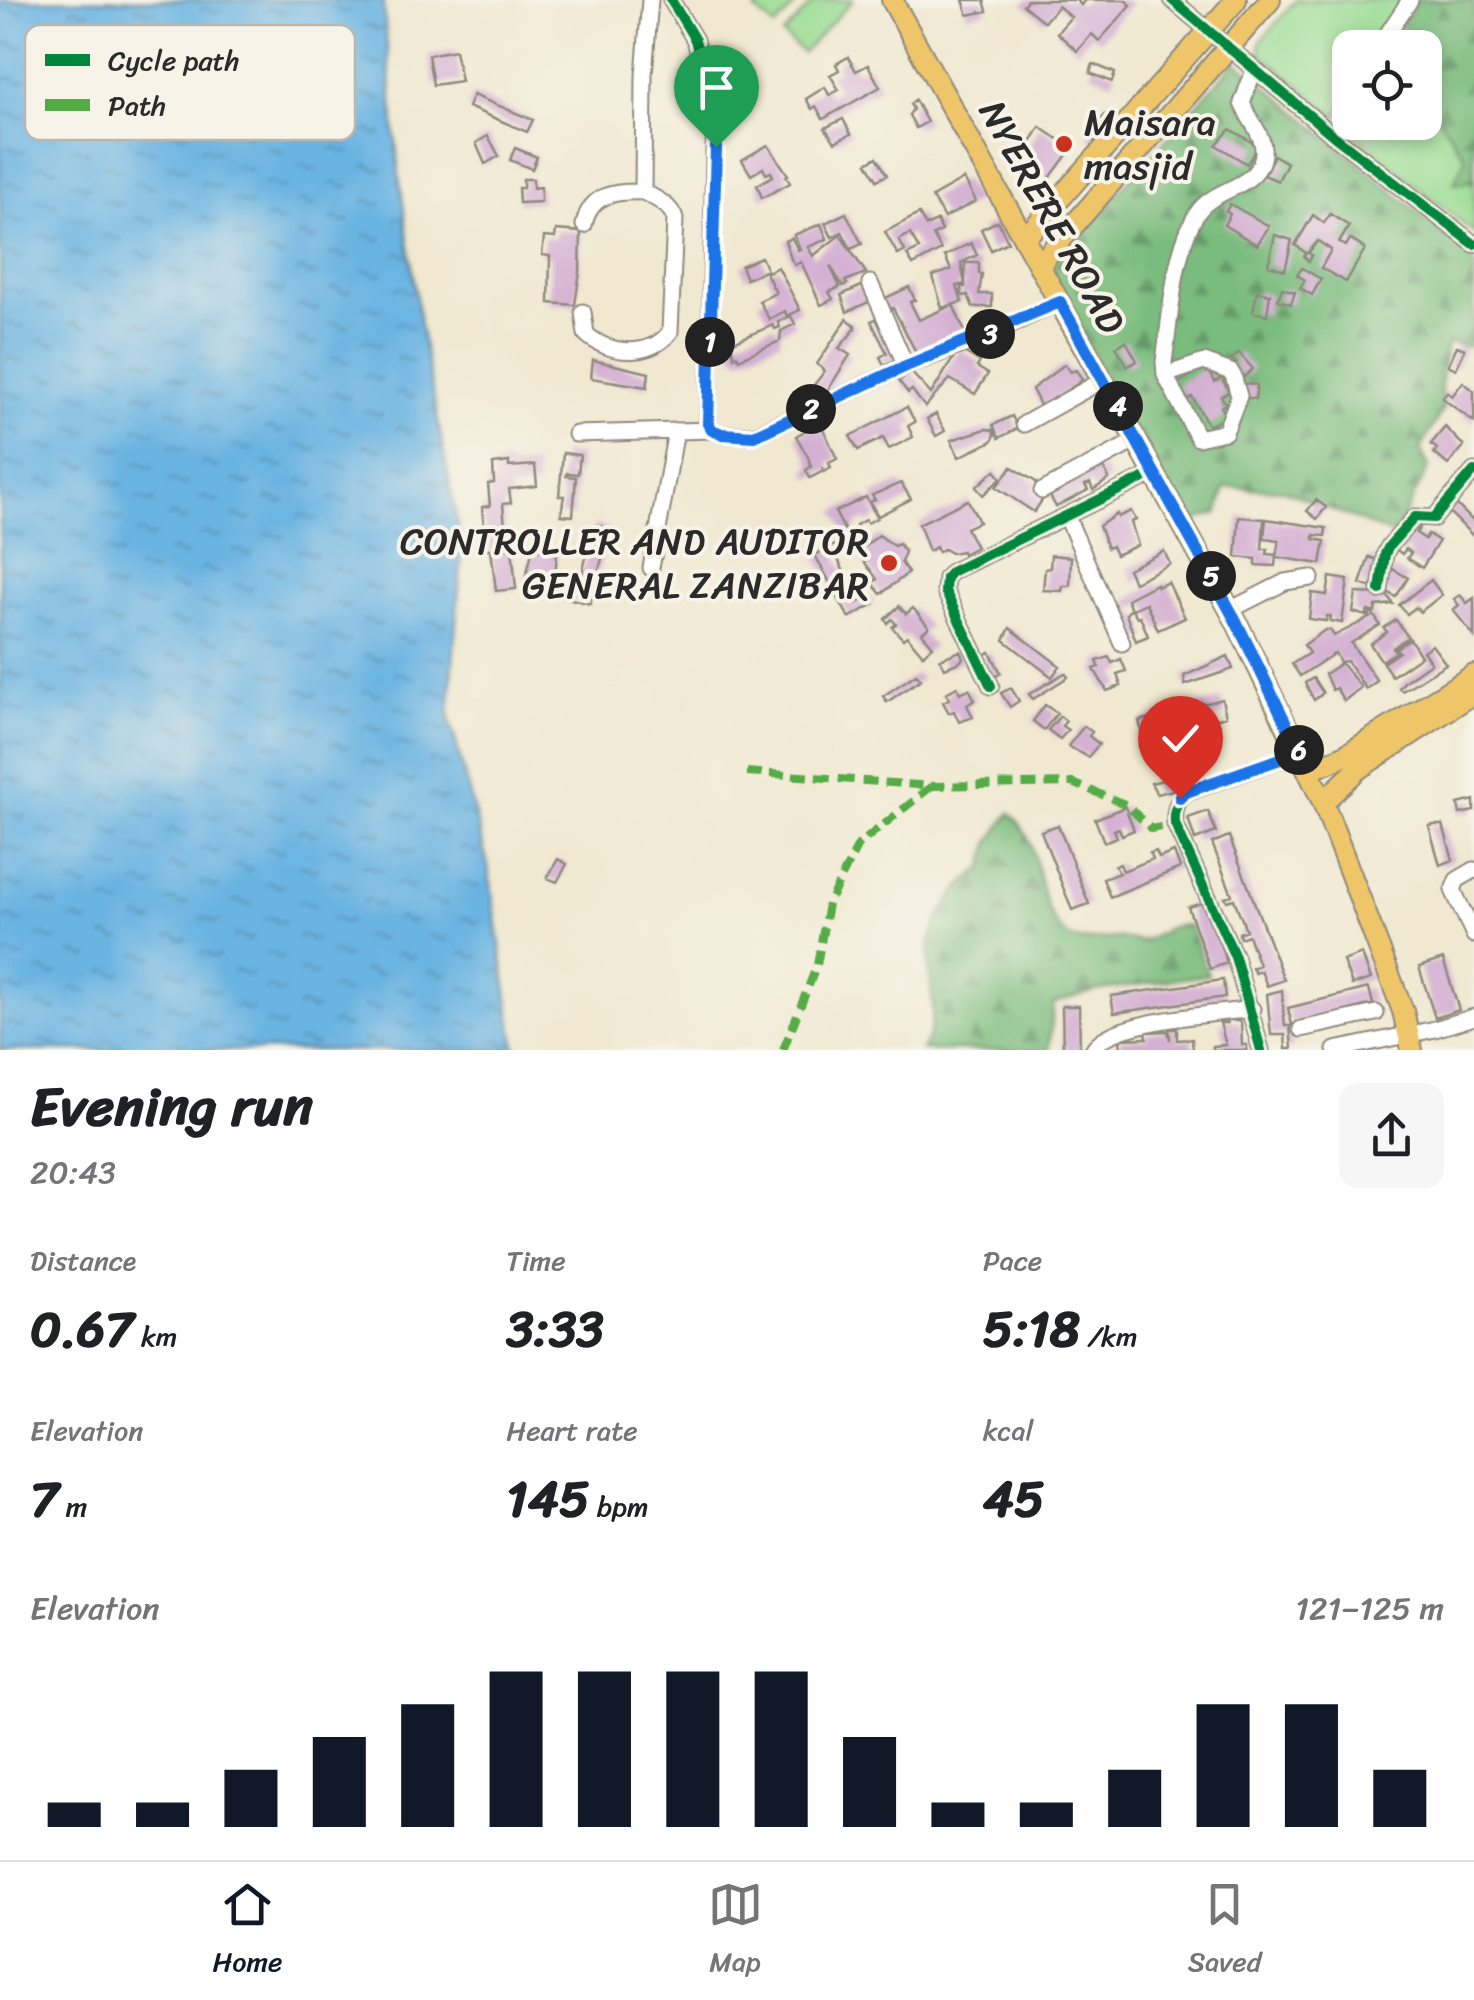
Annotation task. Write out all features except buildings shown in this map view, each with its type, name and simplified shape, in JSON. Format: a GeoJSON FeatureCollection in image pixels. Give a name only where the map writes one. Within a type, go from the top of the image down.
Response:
{"type":"FeatureCollection","features":[{"type":"Feature","properties":{"kind":"main road","name":"NYERERE ROAD"},"geometry":{"type":"LineString","coordinates":[[892,0],[1230,610],[1323,802],[1416,1041]]}},
{"type":"Feature","properties":{"kind":"main road"},"geometry":{"type":"LineString","coordinates":[[1024,239],[1236,0]]}},
{"type":"Feature","properties":{"kind":"main road"},"geometry":{"type":"LineString","coordinates":[[1039,265],[1270,0]]}},
{"type":"Feature","properties":{"kind":"main road"},"geometry":{"type":"LineString","coordinates":[[1304,762],[1344,756],[1474,675]]}},
{"type":"Feature","properties":{"kind":"main road"},"geometry":{"type":"LineString","coordinates":[[1323,802],[1358,769],[1474,693]]}},
{"type":"Feature","properties":{"kind":"street"},"geometry":{"type":"LineString","coordinates":[[643,192],[644,74],[650,0]]}},
{"type":"Feature","properties":{"kind":"street"},"geometry":{"type":"LineString","coordinates":[[670,0],[695,40],[715,110],[708,424],[712,430]]}},
{"type":"Feature","properties":{"kind":"street"},"geometry":{"type":"LineString","coordinates":[[1172,0],[1332,135]]}},
{"type":"Feature","properties":{"kind":"street"},"geometry":{"type":"LineString","coordinates":[[1390,30],[1410,0]]}},
{"type":"Feature","properties":{"kind":"street"},"geometry":{"type":"LineString","coordinates":[[1164,375],[1204,362],[1232,374],[1239,396],[1225,432],[1198,438],[1164,375],[1183,243],[1204,205],[1248,179],[1263,157],[1262,140],[1242,103],[1254,70]]}},
{"type":"Feature","properties":{"kind":"street"},"geometry":{"type":"LineString","coordinates":[[1339,140],[1474,244]]}},
{"type":"Feature","properties":{"kind":"street"},"geometry":{"type":"LineString","coordinates":[[583,312],[586,334],[597,344],[635,351],[653,348],[670,332],[675,219],[661,201],[643,192],[628,191],[594,200],[584,225]]}},
{"type":"Feature","properties":{"kind":"street"},"geometry":{"type":"LineString","coordinates":[[870,283],[906,366]]}},
{"type":"Feature","properties":{"kind":"street"},"geometry":{"type":"LineString","coordinates":[[576,434],[712,430],[754,436],[906,366],[1060,302]]}},
{"type":"Feature","properties":{"kind":"street"},"geometry":{"type":"LineString","coordinates":[[1024,424],[1103,380]]}},
{"type":"Feature","properties":{"kind":"street"},"geometry":{"type":"LineString","coordinates":[[651,568],[676,431]]}},
{"type":"Feature","properties":{"kind":"street"},"geometry":{"type":"LineString","coordinates":[[1042,491],[1137,440]]}},
{"type":"Feature","properties":{"kind":"street"},"geometry":{"type":"LineString","coordinates":[[1380,590],[1385,554],[1406,524],[1415,517],[1434,518],[1474,470]]}},
{"type":"Feature","properties":{"kind":"street"},"geometry":{"type":"LineString","coordinates":[[991,686],[944,591],[946,578],[951,572],[1154,473]]}},
{"type":"Feature","properties":{"kind":"street"},"geometry":{"type":"LineString","coordinates":[[1067,517],[1122,643]]}},
{"type":"Feature","properties":{"kind":"street"},"geometry":{"type":"LineString","coordinates":[[1230,610],[1284,582],[1311,578]]}},
{"type":"Feature","properties":{"kind":"street"},"geometry":{"type":"LineString","coordinates":[[1261,1050],[1235,957],[1174,824],[1174,812],[1186,792],[1304,762]]}},
{"type":"Feature","properties":{"kind":"street"},"geometry":{"type":"LineString","coordinates":[[1474,870],[1457,880],[1453,890],[1474,935]]}},
{"type":"Feature","properties":{"kind":"street"},"geometry":{"type":"LineString","coordinates":[[1093,1050],[1097,1042],[1115,1032],[1252,1009]]}},
{"type":"Feature","properties":{"kind":"street"},"geometry":{"type":"LineString","coordinates":[[1301,1029],[1376,1013]]}},
{"type":"Feature","properties":{"kind":"street"},"geometry":{"type":"LineString","coordinates":[[1336,1050],[1358,1044],[1416,1041],[1474,1016]]}},
{"type":"Feature","properties":{"kind":"street"},"geometry":{"type":"LineString","coordinates":[[1352,1018],[1358,1044]]}},
{"type":"Feature","properties":{"kind":"street"},"geometry":{"type":"LineString","coordinates":[[1112,1050],[1115,1032]]}},
{"type":"Feature","properties":{"kind":"green space"},"geometry":{"type":"Polygon","coordinates":[[[765,0],[800,0],[775,27],[756,10],[765,0]]]}},
{"type":"Feature","properties":{"kind":"green space"},"geometry":{"type":"Polygon","coordinates":[[[816,0],[853,0],[803,53],[783,35],[816,0]]]}},
{"type":"Feature","properties":{"kind":"green space"},"geometry":{"type":"Polygon","coordinates":[[[1296,0],[1403,0],[1386,30],[1332,30],[1332,113],[1259,52],[1261,41],[1296,0]]]}},
{"type":"Feature","properties":{"kind":"green space"},"geometry":{"type":"Polygon","coordinates":[[[1416,0],[1474,0],[1474,181],[1454,183],[1466,158],[1442,122],[1442,30],[1400,30],[1416,0]]]}},
{"type":"Feature","properties":{"kind":"green space"},"geometry":{"type":"Polygon","coordinates":[[[1236,61],[1474,259],[1474,340],[1468,347],[1448,342],[1441,376],[1443,409],[1420,449],[1429,467],[1394,535],[1284,490],[1225,487],[1218,513],[1186,524],[1047,272],[1236,61]]]}},
{"type":"Feature","properties":{"kind":"green space"},"geometry":{"type":"Polygon","coordinates":[[[1442,122],[1466,158],[1455,183],[1474,181],[1474,233],[1361,140],[1442,140],[1442,122]]]}},
{"type":"Feature","properties":{"kind":"green space"},"geometry":{"type":"Polygon","coordinates":[[[1010,813],[1026,835],[1045,900],[1063,933],[1078,940],[1140,941],[1172,927],[1190,927],[1208,975],[1099,990],[1054,1003],[1049,1050],[922,1050],[931,1029],[929,951],[937,923],[952,897],[984,867],[990,842],[1010,813]]]}},
{"type":"Feature","properties":{"kind":"water"},"geometry":{"type":"Polygon","coordinates":[[[0,0],[383,0],[399,174],[420,324],[462,550],[449,716],[488,865],[516,1050],[0,1050],[0,0]]]}},
{"type":"Feature","properties":{"kind":"marked path"},"geometry":{"type":"LineString","coordinates":[[747,772],[932,786],[1073,783],[1127,805],[1151,829],[1175,824]]}},
{"type":"Feature","properties":{"kind":"marked path"},"geometry":{"type":"LineString","coordinates":[[783,1050],[817,965],[828,904],[858,845],[932,786]]}},
{"type":"Feature","properties":{"kind":"cycle path"},"geometry":{"type":"LineString","coordinates":[[671,0],[695,40],[715,110],[708,424],[712,430],[755,435],[1060,302]]}},
{"type":"Feature","properties":{"kind":"cycle path"},"geometry":{"type":"LineString","coordinates":[[1172,0],[1335,137],[1474,244]]}},
{"type":"Feature","properties":{"kind":"cycle path"},"geometry":{"type":"LineString","coordinates":[[1380,590],[1389,546],[1415,517],[1434,518],[1474,471]]}},
{"type":"Feature","properties":{"kind":"cycle path"},"geometry":{"type":"LineString","coordinates":[[991,686],[945,591],[946,578],[951,572],[1154,473]]}},
{"type":"Feature","properties":{"kind":"cycle path"},"geometry":{"type":"LineString","coordinates":[[1261,1050],[1235,957],[1175,824],[1175,811],[1186,793],[1300,752]]}},
{"type":"Feature","properties":{"kind":"place","name":"Maisara masjid"},"geometry":{"type":"Point","coordinates":[1064,144]}},
{"type":"Feature","properties":{"kind":"place","name":"CONTROLLER AND AUDITOR GENERAL ZANZIBAR"},"geometry":{"type":"Point","coordinates":[889,563]}},
{"type":"Feature","properties":{"kind":"route"},"geometry":{"type":"LineString","coordinates":[[716,147],[708,424],[712,430],[754,436],[906,366],[1060,302],[1236,621],[1300,752],[1186,792],[1180,798]]}}]}
